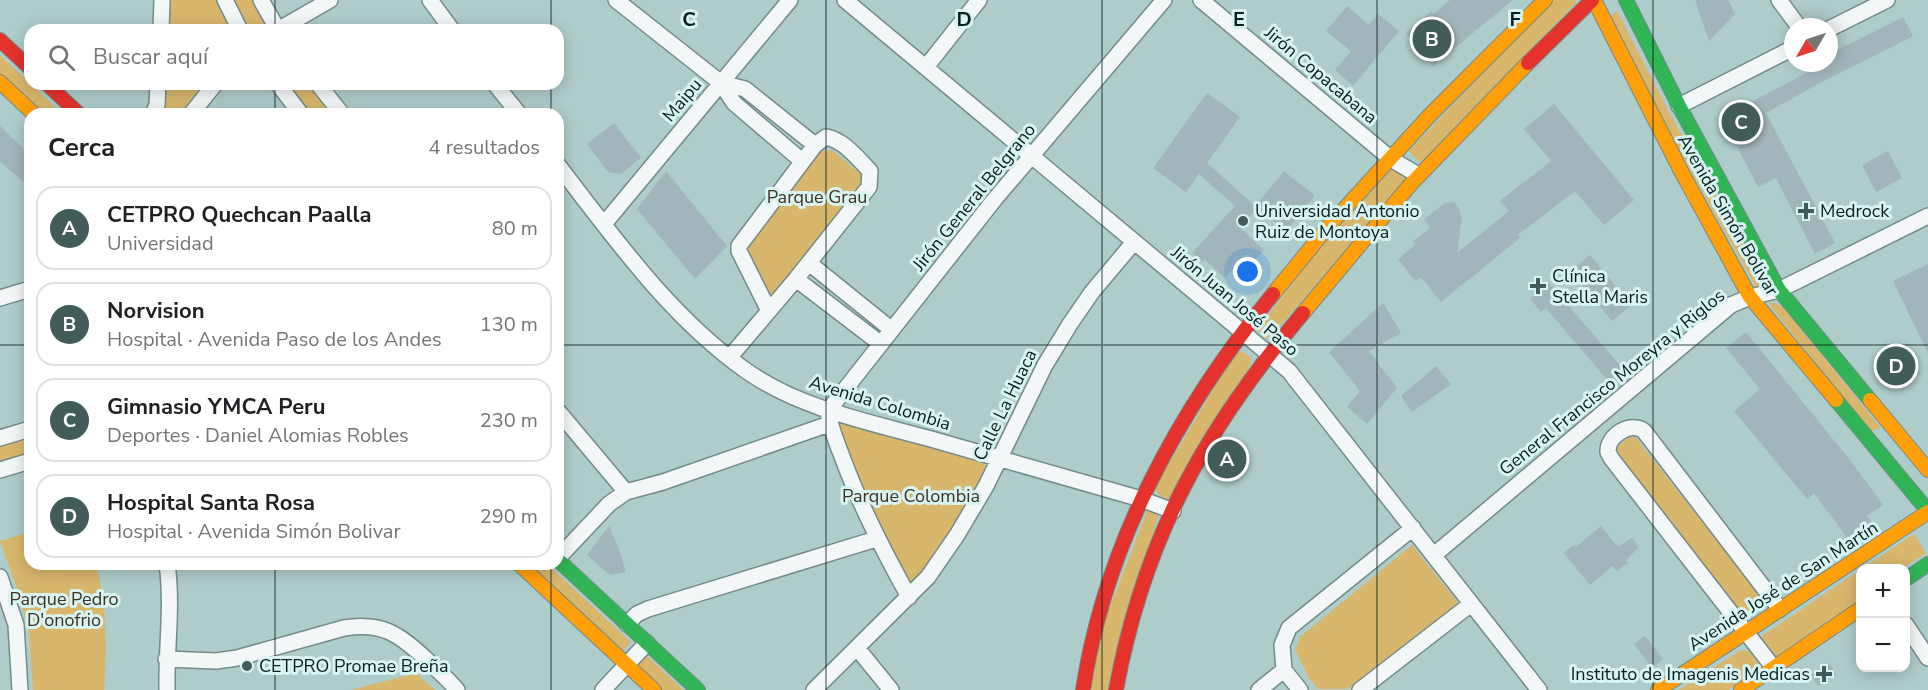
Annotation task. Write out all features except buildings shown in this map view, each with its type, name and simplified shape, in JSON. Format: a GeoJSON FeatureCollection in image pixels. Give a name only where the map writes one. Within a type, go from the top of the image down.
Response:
{"type":"FeatureCollection","features":[{"type":"Feature","properties":{"kind":"main road"},"geometry":{"type":"LineString","coordinates":[[1083,690],[1100,607],[1141,499],[1193,404],[1243,331],[1328,228],[1430,115],[1545,0]]}},
{"type":"Feature","properties":{"kind":"main road"},"geometry":{"type":"LineString","coordinates":[[1116,690],[1130,624],[1156,547],[1191,471],[1239,393],[1269,353],[1494,83],[1593,0]]}},
{"type":"Feature","properties":{"kind":"main road","name":"Avenida Simón Bolivar"},"geometry":{"type":"LineString","coordinates":[[1593,0],[1661,134],[1750,297],[1928,512]]}},
{"type":"Feature","properties":{"kind":"main road","name":"Avenida Simón Bolivar"},"geometry":{"type":"LineString","coordinates":[[1626,0],[1679,106],[1779,290],[1928,470]]}},
{"type":"Feature","properties":{"kind":"main road"},"geometry":{"type":"LineString","coordinates":[[0,40],[24,62]]}},
{"type":"Feature","properties":{"kind":"main road"},"geometry":{"type":"LineString","coordinates":[[1475,70],[1482,70],[1494,83]]}},
{"type":"Feature","properties":{"kind":"main road"},"geometry":{"type":"LineString","coordinates":[[0,82],[28,108]]}},
{"type":"Feature","properties":{"kind":"main road"},"geometry":{"type":"LineString","coordinates":[[53,90],[73,108]]}},
{"type":"Feature","properties":{"kind":"main road","name":"Avenida José de San Martín"},"geometry":{"type":"LineString","coordinates":[[1658,690],[1928,512]]}},
{"type":"Feature","properties":{"kind":"main road"},"geometry":{"type":"LineString","coordinates":[[1910,576],[1928,564]]}},
{"type":"Feature","properties":{"kind":"main road"},"geometry":{"type":"LineString","coordinates":[[564,565],[698,690]]}},
{"type":"Feature","properties":{"kind":"main road"},"geometry":{"type":"LineString","coordinates":[[525,570],[654,690]]}},
{"type":"Feature","properties":{"kind":"main road"},"geometry":{"type":"LineString","coordinates":[[1741,690],[1856,612]]}},
{"type":"Feature","properties":{"kind":"street"},"geometry":{"type":"LineString","coordinates":[[160,24],[162,0]]}},
{"type":"Feature","properties":{"kind":"street"},"geometry":{"type":"LineString","coordinates":[[225,0],[237,24]]}},
{"type":"Feature","properties":{"kind":"street"},"geometry":{"type":"LineString","coordinates":[[261,0],[275,24]]}},
{"type":"Feature","properties":{"kind":"street"},"geometry":{"type":"LineString","coordinates":[[288,24],[330,0]]}},
{"type":"Feature","properties":{"kind":"street"},"geometry":{"type":"LineString","coordinates":[[616,0],[721,83],[734,104],[802,160]]}},
{"type":"Feature","properties":{"kind":"street","name":"Maipu"},"geometry":{"type":"LineString","coordinates":[[604,225],[790,0]]}},
{"type":"Feature","properties":{"kind":"street","name":"Jirón Juan José Paso"},"geometry":{"type":"LineString","coordinates":[[845,0],[1289,371],[1539,690]]}},
{"type":"Feature","properties":{"kind":"street"},"geometry":{"type":"LineString","coordinates":[[926,67],[979,0]]}},
{"type":"Feature","properties":{"kind":"street","name":"Jirón General Belgrano"},"geometry":{"type":"LineString","coordinates":[[828,418],[881,344],[994,200],[1164,0]]}},
{"type":"Feature","properties":{"kind":"street","name":"Jirón Copacabana"},"geometry":{"type":"LineString","coordinates":[[1201,0],[1391,159],[1418,175]]}},
{"type":"Feature","properties":{"kind":"street"},"geometry":{"type":"LineString","coordinates":[[1779,0],[1792,18]]}},
{"type":"Feature","properties":{"kind":"street"},"geometry":{"type":"LineString","coordinates":[[1838,24],[1887,0]]}},
{"type":"Feature","properties":{"kind":"street"},"geometry":{"type":"LineString","coordinates":[[435,2],[448,24]]}},
{"type":"Feature","properties":{"kind":"street"},"geometry":{"type":"LineString","coordinates":[[1679,106],[1784,53]]}},
{"type":"Feature","properties":{"kind":"street"},"geometry":{"type":"LineString","coordinates":[[721,83],[745,89],[815,145]]}},
{"type":"Feature","properties":{"kind":"street"},"geometry":{"type":"LineString","coordinates":[[156,108],[158,90]]}},
{"type":"Feature","properties":{"kind":"street"},"geometry":{"type":"LineString","coordinates":[[196,108],[210,90]]}},
{"type":"Feature","properties":{"kind":"street"},"geometry":{"type":"LineString","coordinates":[[283,90],[296,108]]}},
{"type":"Feature","properties":{"kind":"street"},"geometry":{"type":"LineString","coordinates":[[323,90],[337,108]]}},
{"type":"Feature","properties":{"kind":"street"},"geometry":{"type":"LineString","coordinates":[[500,90],[514,108]]}},
{"type":"Feature","properties":{"kind":"street"},"geometry":{"type":"LineString","coordinates":[[729,358],[769,311],[796,279],[868,187],[871,180],[870,171],[834,138],[826,137],[815,145],[739,246],[739,251],[769,311]]}},
{"type":"Feature","properties":{"kind":"street","name":"Avenida Colombia"},"geometry":{"type":"LineString","coordinates":[[564,173],[604,225],[670,303],[729,358],[828,418],[1000,459],[1141,499],[1173,511]]}},
{"type":"Feature","properties":{"kind":"street","name":"General Francisco Moreyra y Riglos"},"geometry":{"type":"LineString","coordinates":[[1434,555],[1731,305],[1750,297],[1779,290],[1928,216]]}},
{"type":"Feature","properties":{"kind":"street","name":"Calle La Huaca"},"geometry":{"type":"LineString","coordinates":[[814,690],[925,581],[946,553],[1000,459],[1045,365],[1092,292],[1134,242]]}},
{"type":"Feature","properties":{"kind":"street"},"geometry":{"type":"LineString","coordinates":[[809,263],[892,330]]}},
{"type":"Feature","properties":{"kind":"street"},"geometry":{"type":"LineString","coordinates":[[796,279],[881,344]]}},
{"type":"Feature","properties":{"kind":"street"},"geometry":{"type":"LineString","coordinates":[[0,298],[24,291]]}},
{"type":"Feature","properties":{"kind":"street"},"geometry":{"type":"LineString","coordinates":[[564,418],[626,492]]}},
{"type":"Feature","properties":{"kind":"street"},"geometry":{"type":"LineString","coordinates":[[564,553],[609,504],[626,492],[674,478],[828,418],[854,489],[876,539],[909,597]]}},
{"type":"Feature","properties":{"kind":"street"},"geometry":{"type":"LineString","coordinates":[[1773,667],[1608,452],[1610,442],[1627,427],[1634,426],[1644,431],[1780,609]]}},
{"type":"Feature","properties":{"kind":"street"},"geometry":{"type":"LineString","coordinates":[[0,438],[24,431]]}},
{"type":"Feature","properties":{"kind":"street"},"geometry":{"type":"LineString","coordinates":[[0,470],[24,463]]}},
{"type":"Feature","properties":{"kind":"street"},"geometry":{"type":"LineString","coordinates":[[1300,690],[1284,670],[1282,645],[1289,628],[1413,528]]}},
{"type":"Feature","properties":{"kind":"street"},"geometry":{"type":"LineString","coordinates":[[627,624],[637,614],[648,609],[876,539]]}},
{"type":"Feature","properties":{"kind":"street"},"geometry":{"type":"LineString","coordinates":[[166,690],[171,595],[168,570]]}},
{"type":"Feature","properties":{"kind":"street"},"geometry":{"type":"LineString","coordinates":[[0,577],[16,625],[20,690]]}},
{"type":"Feature","properties":{"kind":"street"},"geometry":{"type":"LineString","coordinates":[[1360,690],[1471,603]]}},
{"type":"Feature","properties":{"kind":"street"},"geometry":{"type":"LineString","coordinates":[[166,659],[216,661],[237,658],[361,625],[393,632],[406,641],[457,690]]}},
{"type":"Feature","properties":{"kind":"street"},"geometry":{"type":"LineString","coordinates":[[1910,632],[1928,658]]}},
{"type":"Feature","properties":{"kind":"street"},"geometry":{"type":"LineString","coordinates":[[603,690],[647,643]]}},
{"type":"Feature","properties":{"kind":"street"},"geometry":{"type":"LineString","coordinates":[[857,648],[891,690]]}},
{"type":"Feature","properties":{"kind":"street"},"geometry":{"type":"LineString","coordinates":[[1259,690],[1284,670]]}},
{"type":"Feature","properties":{"kind":"green space"},"geometry":{"type":"Polygon","coordinates":[[[168,0],[219,0],[232,24],[167,24],[168,0]]]}},
{"type":"Feature","properties":{"kind":"green space"},"geometry":{"type":"Polygon","coordinates":[[[231,0],[255,0],[269,24],[245,24],[231,0]]]}},
{"type":"Feature","properties":{"kind":"green space"},"geometry":{"type":"Polygon","coordinates":[[[1553,0],[1575,0],[1576,3],[1423,161],[1418,161],[1409,151],[1553,0]]]}},
{"type":"Feature","properties":{"kind":"green space"},"geometry":{"type":"Polygon","coordinates":[[[1617,11],[1670,114],[1768,290],[1758,290],[1662,119],[1610,16],[1617,11]]]}},
{"type":"Feature","properties":{"kind":"green space"},"geometry":{"type":"Polygon","coordinates":[[[0,55],[24,77],[24,90],[37,90],[57,108],[28,108],[0,82],[0,55]]]}},
{"type":"Feature","properties":{"kind":"green space"},"geometry":{"type":"Polygon","coordinates":[[[164,90],[203,90],[190,108],[163,108],[164,90]]]}},
{"type":"Feature","properties":{"kind":"green space"},"geometry":{"type":"Polygon","coordinates":[[[290,90],[316,90],[329,108],[304,108],[290,90]]]}},
{"type":"Feature","properties":{"kind":"green space","name":"Parque Grau"},"geometry":{"type":"Polygon","coordinates":[[[832,150],[861,174],[862,180],[859,188],[774,295],[766,293],[744,248],[816,156],[823,151],[832,150]]]}},
{"type":"Feature","properties":{"kind":"green space"},"geometry":{"type":"Polygon","coordinates":[[[1394,167],[1407,178],[1271,337],[1265,338],[1257,330],[1313,256],[1394,167]]]}},
{"type":"Feature","properties":{"kind":"green space"},"geometry":{"type":"Polygon","coordinates":[[[1770,302],[1782,306],[1881,428],[1871,431],[1771,307],[1770,302]]]}},
{"type":"Feature","properties":{"kind":"green space"},"geometry":{"type":"Polygon","coordinates":[[[1242,351],[1250,357],[1251,364],[1171,498],[1165,499],[1157,493],[1155,487],[1235,353],[1242,351]]]}},
{"type":"Feature","properties":{"kind":"green space","name":"Parque Colombia"},"geometry":{"type":"Polygon","coordinates":[[[840,424],[982,461],[986,467],[987,474],[915,585],[904,583],[834,435],[840,424]]]}},
{"type":"Feature","properties":{"kind":"green space"},"geometry":{"type":"Polygon","coordinates":[[[1633,434],[1765,602],[1744,619],[1612,451],[1633,434]]]}},
{"type":"Feature","properties":{"kind":"green space"},"geometry":{"type":"Polygon","coordinates":[[[24,437],[24,462],[0,469],[0,444],[24,437]]]}},
{"type":"Feature","properties":{"kind":"green space"},"geometry":{"type":"Polygon","coordinates":[[[1148,509],[1159,513],[1109,690],[1089,690],[1100,632],[1148,509]]]}},
{"type":"Feature","properties":{"kind":"green space","name":"Parque Pedro D'onofrio"},"geometry":{"type":"Polygon","coordinates":[[[24,534],[24,570],[97,570],[103,598],[105,629],[104,690],[33,690],[29,632],[18,591],[0,541],[24,534]]]}},
{"type":"Feature","properties":{"kind":"green space"},"geometry":{"type":"Polygon","coordinates":[[[1914,534],[1926,553],[1909,564],[1869,564],[1914,534]]]}},
{"type":"Feature","properties":{"kind":"green space"},"geometry":{"type":"Polygon","coordinates":[[[1412,545],[1460,605],[1348,689],[1318,689],[1309,678],[1295,650],[1300,637],[1412,545]]]}},
{"type":"Feature","properties":{"kind":"green space"},"geometry":{"type":"Polygon","coordinates":[[[522,570],[553,570],[631,642],[616,658],[522,570]]]}},
{"type":"Feature","properties":{"kind":"green space"},"geometry":{"type":"Polygon","coordinates":[[[1856,573],[1856,606],[1777,658],[1759,643],[1762,636],[1856,573]]]}},
{"type":"Feature","properties":{"kind":"green space"},"geometry":{"type":"Polygon","coordinates":[[[1741,650],[1749,651],[1758,663],[1757,671],[1729,690],[1679,690],[1741,650]]]}},
{"type":"Feature","properties":{"kind":"green space"},"geometry":{"type":"Polygon","coordinates":[[[642,651],[683,690],[650,690],[628,669],[642,651]]]}},
{"type":"Feature","properties":{"kind":"green space"},"geometry":{"type":"Polygon","coordinates":[[[416,673],[435,690],[351,690],[416,673]]]}},
{"type":"Feature","properties":{"kind":"traffic: fast"},"geometry":{"type":"LineString","coordinates":[[1626,0],[1679,106],[1779,290],[1870,400]]}},
{"type":"Feature","properties":{"kind":"traffic: fast"},"geometry":{"type":"LineString","coordinates":[[1836,400],[1928,511]]}},
{"type":"Feature","properties":{"kind":"traffic: fast"},"geometry":{"type":"LineString","coordinates":[[1910,576],[1928,564]]}},
{"type":"Feature","properties":{"kind":"traffic: fast"},"geometry":{"type":"LineString","coordinates":[[564,566],[698,690]]}},
{"type":"Feature","properties":{"kind":"traffic: slow"},"geometry":{"type":"LineString","coordinates":[[1273,294],[1327,228],[1430,115],[1545,0]]}},
{"type":"Feature","properties":{"kind":"traffic: slow"},"geometry":{"type":"LineString","coordinates":[[1594,0],[1681,171],[1750,297],[1836,400]]}},
{"type":"Feature","properties":{"kind":"traffic: slow"},"geometry":{"type":"LineString","coordinates":[[1303,313],[1410,185],[1528,63]]}},
{"type":"Feature","properties":{"kind":"traffic: slow"},"geometry":{"type":"LineString","coordinates":[[0,82],[28,108]]}},
{"type":"Feature","properties":{"kind":"traffic: slow"},"geometry":{"type":"LineString","coordinates":[[1870,400],[1928,470]]}},
{"type":"Feature","properties":{"kind":"traffic: slow"},"geometry":{"type":"LineString","coordinates":[[1658,690],[1928,512]]}},
{"type":"Feature","properties":{"kind":"traffic: slow"},"geometry":{"type":"LineString","coordinates":[[525,570],[654,690]]}},
{"type":"Feature","properties":{"kind":"traffic: slow"},"geometry":{"type":"LineString","coordinates":[[1741,690],[1856,612]]}},
{"type":"Feature","properties":{"kind":"traffic: jam"},"geometry":{"type":"LineString","coordinates":[[1528,63],[1592,0]]}},
{"type":"Feature","properties":{"kind":"traffic: jam"},"geometry":{"type":"LineString","coordinates":[[0,40],[24,62]]}},
{"type":"Feature","properties":{"kind":"traffic: jam"},"geometry":{"type":"LineString","coordinates":[[53,90],[73,108]]}},
{"type":"Feature","properties":{"kind":"traffic: jam"},"geometry":{"type":"LineString","coordinates":[[1083,690],[1094,635],[1109,582],[1128,530],[1151,480],[1207,383],[1273,294]]}},
{"type":"Feature","properties":{"kind":"traffic: jam"},"geometry":{"type":"LineString","coordinates":[[1116,690],[1128,635],[1143,584],[1161,535],[1183,489],[1236,400],[1303,313]]}},
{"type":"Feature","properties":{"kind":"place","name":"Norvision"},"geometry":{"type":"Point","coordinates":[1432,39]}},
{"type":"Feature","properties":{"kind":"place","name":"Gimnasio YMCA Peru"},"geometry":{"type":"Point","coordinates":[1741,122]}},
{"type":"Feature","properties":{"kind":"place","name":"Medrock"},"geometry":{"type":"Point","coordinates":[1806,211]}},
{"type":"Feature","properties":{"kind":"place","name":"Universidad Antonio Ruiz de Montoya"},"geometry":{"type":"Point","coordinates":[1243,221]}},
{"type":"Feature","properties":{"kind":"place","name":"Clínica Stella Maris"},"geometry":{"type":"Point","coordinates":[1538,286]}},
{"type":"Feature","properties":{"kind":"place","name":"Hospital Santa Rosa"},"geometry":{"type":"Point","coordinates":[1896,366]}},
{"type":"Feature","properties":{"kind":"place","name":"CETPRO Quechcan Paalla"},"geometry":{"type":"Point","coordinates":[1227,459]}},
{"type":"Feature","properties":{"kind":"place","name":"CETPRO Promae Breña"},"geometry":{"type":"Point","coordinates":[247,666]}},
{"type":"Feature","properties":{"kind":"place","name":"Instituto de Imagenis Medicas"},"geometry":{"type":"Point","coordinates":[1824,674]}}]}
